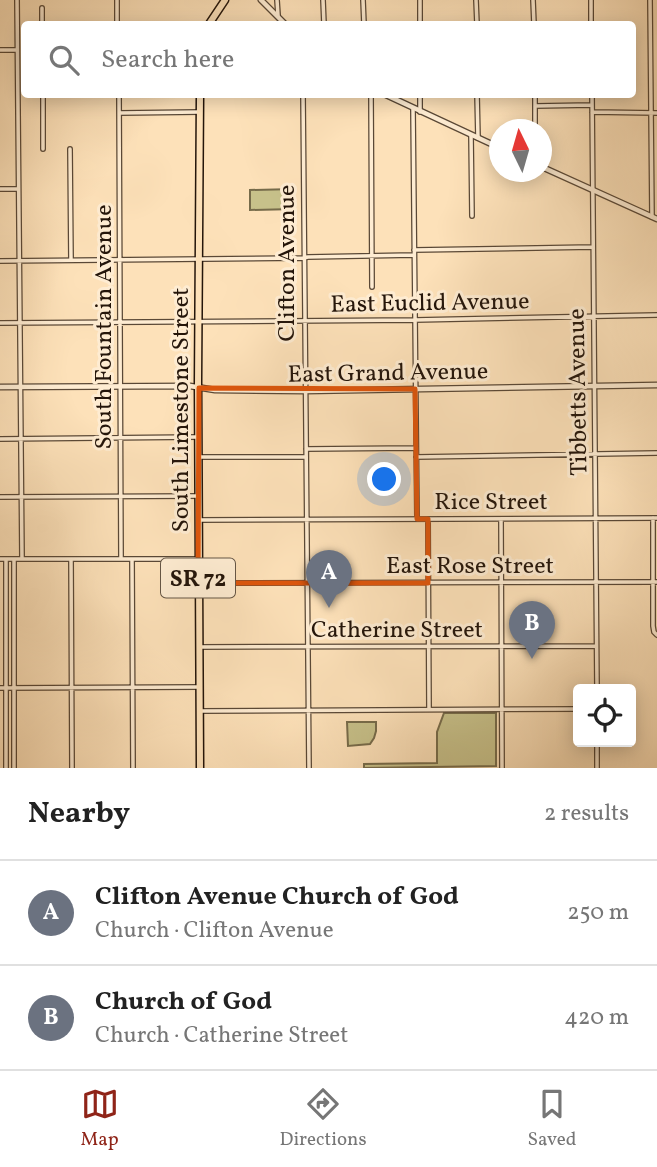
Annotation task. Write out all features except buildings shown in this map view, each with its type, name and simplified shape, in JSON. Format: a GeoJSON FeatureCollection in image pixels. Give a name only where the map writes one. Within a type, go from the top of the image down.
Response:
{"type":"FeatureCollection","features":[{"type":"Feature","properties":{"kind":"main road"},"geometry":{"type":"LineString","coordinates":[[211,21],[225,0]]}},
{"type":"Feature","properties":{"kind":"main road","name":"South Limestone Street"},"geometry":{"type":"LineString","coordinates":[[200,98],[200,768]]}},
{"type":"Feature","properties":{"kind":"street"},"geometry":{"type":"LineString","coordinates":[[17,0],[22,559]]}},
{"type":"Feature","properties":{"kind":"street"},"geometry":{"type":"LineString","coordinates":[[117,0],[117,21]]}},
{"type":"Feature","properties":{"kind":"street"},"geometry":{"type":"LineString","coordinates":[[261,0],[282,21]]}},
{"type":"Feature","properties":{"kind":"street"},"geometry":{"type":"LineString","coordinates":[[277,0],[278,18]]}},
{"type":"Feature","properties":{"kind":"street"},"geometry":{"type":"LineString","coordinates":[[323,0],[324,21]]}},
{"type":"Feature","properties":{"kind":"street"},"geometry":{"type":"LineString","coordinates":[[363,0],[364,21]]}},
{"type":"Feature","properties":{"kind":"street"},"geometry":{"type":"LineString","coordinates":[[420,0],[420,21]]}},
{"type":"Feature","properties":{"kind":"street"},"geometry":{"type":"LineString","coordinates":[[477,0],[477,21]]}},
{"type":"Feature","properties":{"kind":"street"},"geometry":{"type":"LineString","coordinates":[[533,0],[534,21]]}},
{"type":"Feature","properties":{"kind":"street"},"geometry":{"type":"LineString","coordinates":[[591,0],[591,21]]}},
{"type":"Feature","properties":{"kind":"street"},"geometry":{"type":"LineString","coordinates":[[552,172],[654,218],[650,0]]}},
{"type":"Feature","properties":{"kind":"street"},"geometry":{"type":"LineString","coordinates":[[42,8],[42,21]]}},
{"type":"Feature","properties":{"kind":"street"},"geometry":{"type":"LineString","coordinates":[[651,48],[657,50]]}},
{"type":"Feature","properties":{"kind":"street"},"geometry":{"type":"LineString","coordinates":[[0,50],[17,50]]}},
{"type":"Feature","properties":{"kind":"street"},"geometry":{"type":"LineString","coordinates":[[43,98],[43,149]]}},
{"type":"Feature","properties":{"kind":"street","name":"South Fountain Avenue"},"geometry":{"type":"LineString","coordinates":[[119,98],[121,559]]}},
{"type":"Feature","properties":{"kind":"street","name":"Clifton Avenue"},"geometry":{"type":"LineString","coordinates":[[303,98],[309,768]]}},
{"type":"Feature","properties":{"kind":"street"},"geometry":{"type":"LineString","coordinates":[[371,98],[372,287]]}},
{"type":"Feature","properties":{"kind":"street"},"geometry":{"type":"LineString","coordinates":[[392,98],[489,143]]}},
{"type":"Feature","properties":{"kind":"street"},"geometry":{"type":"LineString","coordinates":[[420,98],[421,112]]}},
{"type":"Feature","properties":{"kind":"street"},"geometry":{"type":"LineString","coordinates":[[477,98],[478,138]]}},
{"type":"Feature","properties":{"kind":"street"},"geometry":{"type":"LineString","coordinates":[[535,98],[535,119]]}},
{"type":"Feature","properties":{"kind":"street","name":"Tibbetts Avenue"},"geometry":{"type":"LineString","coordinates":[[592,98],[597,684]]}},
{"type":"Feature","properties":{"kind":"street"},"geometry":{"type":"LineString","coordinates":[[535,106],[592,105]]}},
{"type":"Feature","properties":{"kind":"street"},"geometry":{"type":"LineString","coordinates":[[413,109],[417,519]]}},
{"type":"Feature","properties":{"kind":"street"},"geometry":{"type":"LineString","coordinates":[[119,113],[200,112]]}},
{"type":"Feature","properties":{"kind":"street"},"geometry":{"type":"LineString","coordinates":[[592,112],[657,113]]}},
{"type":"Feature","properties":{"kind":"street"},"geometry":{"type":"LineString","coordinates":[[471,135],[472,216]]}},
{"type":"Feature","properties":{"kind":"street"},"geometry":{"type":"LineString","coordinates":[[70,149],[71,260]]}},
{"type":"Feature","properties":{"kind":"street"},"geometry":{"type":"LineString","coordinates":[[0,189],[18,189]]}},
{"type":"Feature","properties":{"kind":"street"},"geometry":{"type":"LineString","coordinates":[[0,261],[303,258],[593,247]]}},
{"type":"Feature","properties":{"kind":"street","name":"East Euclid Avenue"},"geometry":{"type":"LineString","coordinates":[[0,323],[657,316]]}},
{"type":"Feature","properties":{"kind":"street","name":"East Grand Avenue"},"geometry":{"type":"LineString","coordinates":[[0,387],[190,386],[215,390],[305,391],[657,385]]}},
{"type":"Feature","properties":{"kind":"street"},"geometry":{"type":"LineString","coordinates":[[0,439],[199,437]]}},
{"type":"Feature","properties":{"kind":"street"},"geometry":{"type":"LineString","coordinates":[[306,449],[416,448]]}},
{"type":"Feature","properties":{"kind":"street"},"geometry":{"type":"LineString","coordinates":[[416,457],[657,453]]}},
{"type":"Feature","properties":{"kind":"street"},"geometry":{"type":"LineString","coordinates":[[199,457],[306,457]]}},
{"type":"Feature","properties":{"kind":"street"},"geometry":{"type":"LineString","coordinates":[[0,497],[199,496]]}},
{"type":"Feature","properties":{"kind":"street"},"geometry":{"type":"LineString","coordinates":[[655,518],[653,626],[657,635]]}},
{"type":"Feature","properties":{"kind":"street","name":"Rice Street"},"geometry":{"type":"LineString","coordinates":[[199,520],[655,518]]}},
{"type":"Feature","properties":{"kind":"street"},"geometry":{"type":"LineString","coordinates":[[428,519],[429,710]]}},
{"type":"Feature","properties":{"kind":"street"},"geometry":{"type":"LineString","coordinates":[[500,519],[502,768]]}},
{"type":"Feature","properties":{"kind":"street"},"geometry":{"type":"LineString","coordinates":[[6,768],[3,559],[198,559]]}},
{"type":"Feature","properties":{"kind":"street"},"geometry":{"type":"LineString","coordinates":[[14,559],[14,768]]}},
{"type":"Feature","properties":{"kind":"street"},"geometry":{"type":"LineString","coordinates":[[71,559],[72,768]]}},
{"type":"Feature","properties":{"kind":"street"},"geometry":{"type":"LineString","coordinates":[[132,559],[133,768]]}},
{"type":"Feature","properties":{"kind":"street","name":"East Rose Street"},"geometry":{"type":"LineString","coordinates":[[198,583],[655,582]]}},
{"type":"Feature","properties":{"kind":"street","name":"Catherine Street"},"geometry":{"type":"LineString","coordinates":[[198,647],[596,646]]}},
{"type":"Feature","properties":{"kind":"street"},"geometry":{"type":"LineString","coordinates":[[0,688],[199,687]]}},
{"type":"Feature","properties":{"kind":"street"},"geometry":{"type":"LineString","coordinates":[[199,711],[573,709]]}},
{"type":"Feature","properties":{"kind":"street"},"geometry":{"type":"LineString","coordinates":[[597,747],[597,768]]}},
{"type":"Feature","properties":{"kind":"highlighted area"},"geometry":{"type":"Polygon","coordinates":[[[199,388],[415,389],[417,519],[428,519],[428,583],[198,583],[199,388]]]}},
{"type":"Feature","properties":{"kind":"shaded area"},"geometry":{"type":"Polygon","coordinates":[[[294,189],[294,209],[250,210],[250,190],[294,189]]]}},
{"type":"Feature","properties":{"kind":"shaded area"},"geometry":{"type":"Polygon","coordinates":[[[444,713],[496,713],[496,766],[364,768],[364,764],[437,763],[437,732],[444,713]]]}},
{"type":"Feature","properties":{"kind":"shaded area"},"geometry":{"type":"Polygon","coordinates":[[[347,722],[376,722],[376,731],[370,744],[348,746],[347,722]]]}},
{"type":"Feature","properties":{"kind":"place","name":"Clifton Avenue Church of God"},"geometry":{"type":"Point","coordinates":[329,608]}},
{"type":"Feature","properties":{"kind":"place","name":"Church of God"},"geometry":{"type":"Point","coordinates":[532,659]}}]}
